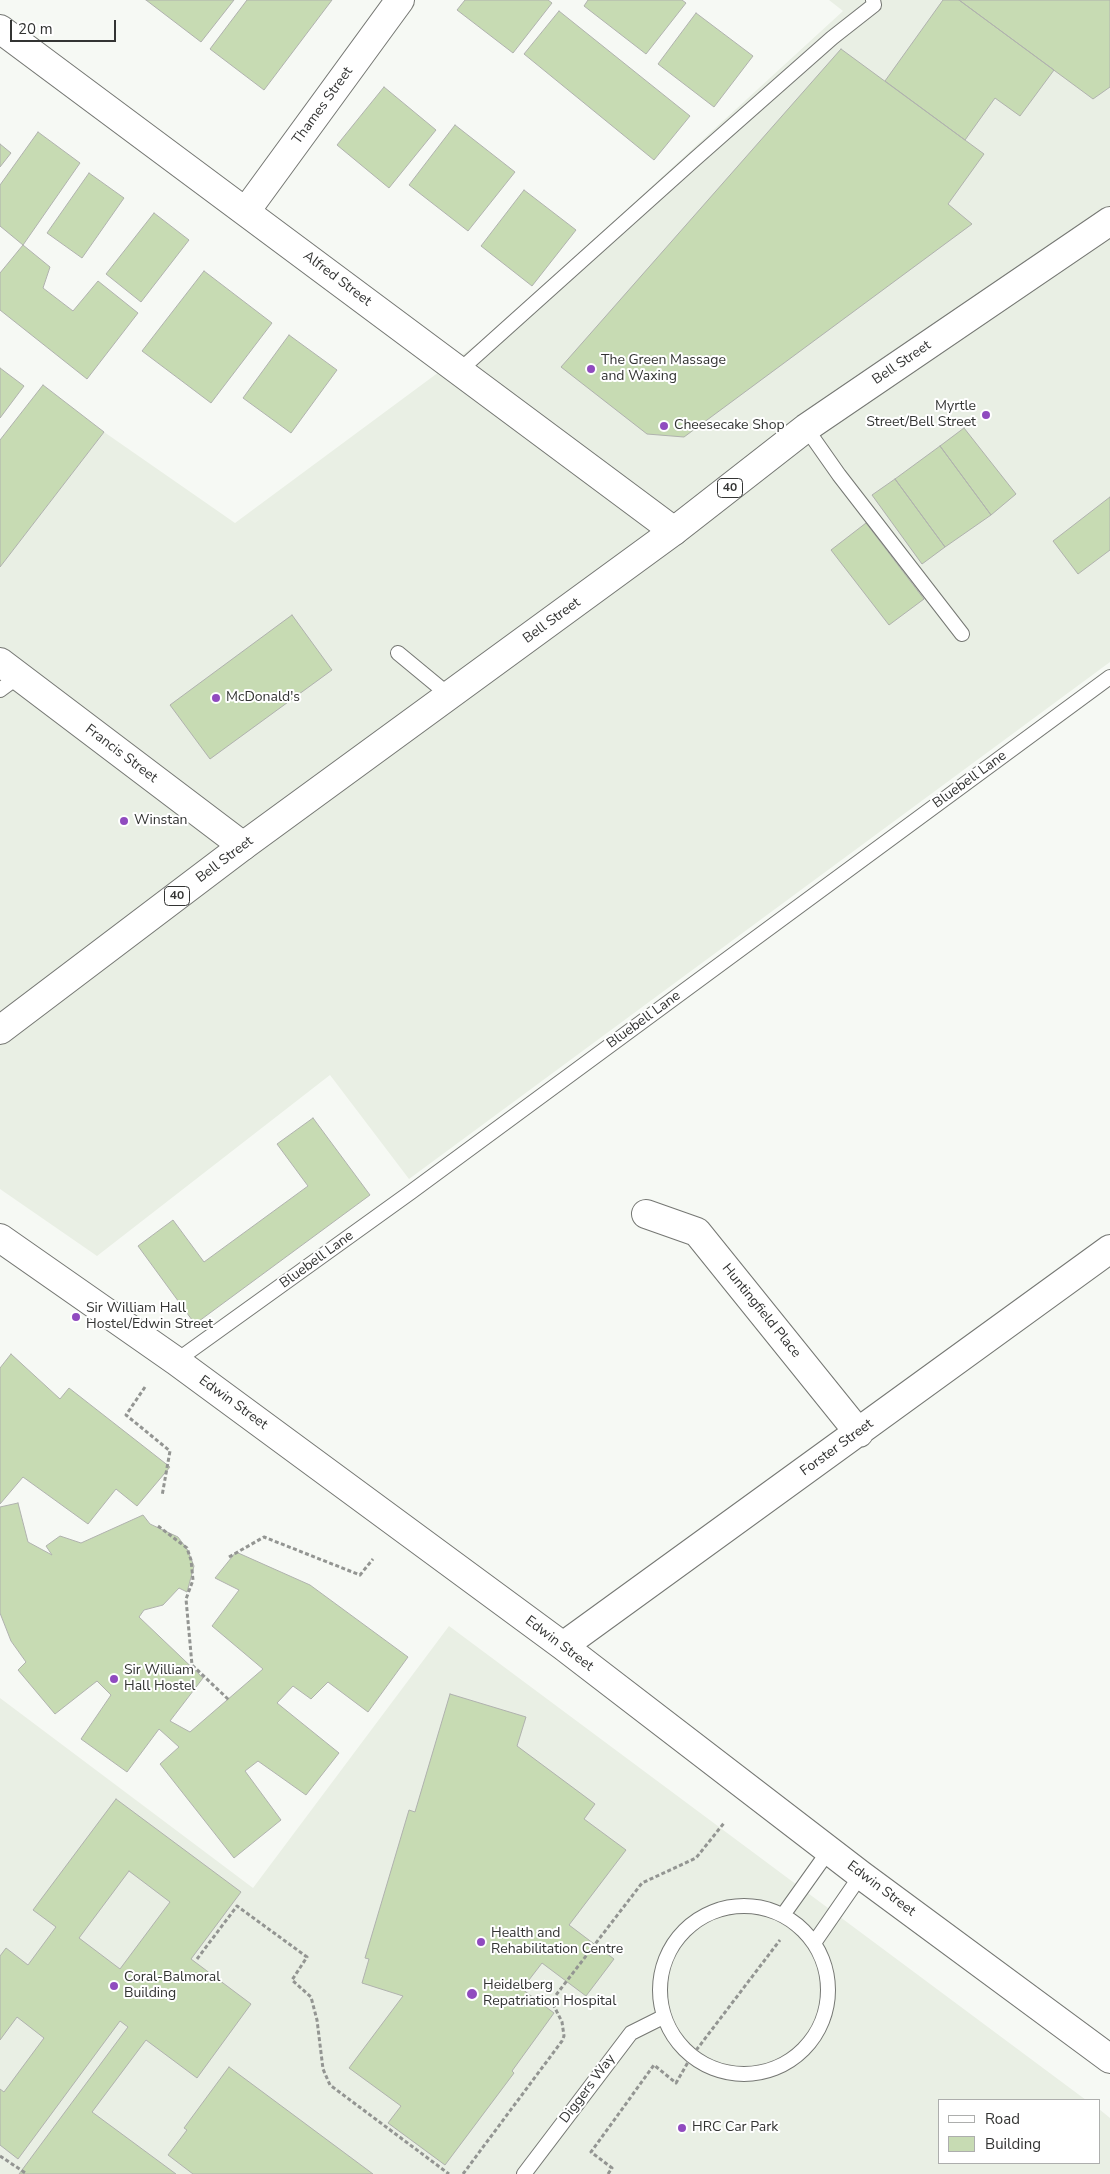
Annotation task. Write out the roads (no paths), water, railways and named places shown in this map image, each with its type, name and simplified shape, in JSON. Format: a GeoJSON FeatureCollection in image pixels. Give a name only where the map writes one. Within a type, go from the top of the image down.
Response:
{"type":"FeatureCollection","features":[{"type":"Feature","properties":{"kind":"main road","name":"Thames Street"},"geometry":{"type":"LineString","coordinates":[[246,211],[400,0]]}},
{"type":"Feature","properties":{"kind":"main road","name":"Alfred Street"},"geometry":{"type":"LineString","coordinates":[[0,28],[674,531]]}},
{"type":"Feature","properties":{"kind":"main road","name":"Bell Street"},"geometry":{"type":"LineString","coordinates":[[0,1030],[243,846],[674,531],[806,428],[1110,221]]}},
{"type":"Feature","properties":{"kind":"main road","name":"Francis Street"},"geometry":{"type":"LineString","coordinates":[[6,676],[243,846]]}},
{"type":"Feature","properties":{"kind":"main road","name":"Huntingfield Place"},"geometry":{"type":"LineString","coordinates":[[646,1214],[698,1232],[859,1432]]}},
{"type":"Feature","properties":{"kind":"main road","name":"Edwin Street"},"geometry":{"type":"LineString","coordinates":[[0,1238],[176,1361],[563,1646],[830,1849],[861,1875],[1110,2060]]}},
{"type":"Feature","properties":{"kind":"main road","name":"Forster Street"},"geometry":{"type":"LineString","coordinates":[[563,1646],[1110,1249]]}},
{"type":"Feature","properties":{"kind":"lane"},"geometry":{"type":"LineString","coordinates":[[460,370],[832,38],[874,5],[873,0]]}},
{"type":"Feature","properties":{"kind":"lane"},"geometry":{"type":"LineString","coordinates":[[806,428],[839,475],[962,634]]}},
{"type":"Feature","properties":{"kind":"lane"},"geometry":{"type":"LineString","coordinates":[[398,653],[450,696]]}},
{"type":"Feature","properties":{"kind":"lane","name":"Bluebell Lane"},"geometry":{"type":"LineString","coordinates":[[176,1361],[427,1180],[1110,677]]}},
{"type":"Feature","properties":{"kind":"lane"},"geometry":{"type":"LineString","coordinates":[[789,1918],[830,1849]]}},
{"type":"Feature","properties":{"kind":"lane"},"geometry":{"type":"LineString","coordinates":[[814,1943],[861,1875]]}},
{"type":"Feature","properties":{"kind":"lane"},"geometry":{"type":"LineString","coordinates":[[756,1906],[789,1918],[814,1943],[826,1967],[828,1994],[823,2020],[810,2043],[791,2061],[767,2072],[740,2075],[715,2070],[691,2057],[675,2039],[663,2017],[659,1988],[664,1960],[679,1936],[701,1917],[728,1907],[756,1906]]}},
{"type":"Feature","properties":{"kind":"lane","name":"Diggers Way"},"geometry":{"type":"LineString","coordinates":[[524,2174],[631,2033],[663,2017]]}},
{"type":"Feature","properties":{"kind":"place","name":"The Green Massage and Waxing"},"geometry":{"type":"Point","coordinates":[591,369]}},
{"type":"Feature","properties":{"kind":"place","name":"Myrtle Street/Bell Street"},"geometry":{"type":"Point","coordinates":[986,415]}},
{"type":"Feature","properties":{"kind":"place","name":"Cheesecake Shop"},"geometry":{"type":"Point","coordinates":[664,426]}},
{"type":"Feature","properties":{"kind":"place","name":"McDonald's"},"geometry":{"type":"Point","coordinates":[216,698]}},
{"type":"Feature","properties":{"kind":"place","name":"Winstan"},"geometry":{"type":"Point","coordinates":[124,821]}},
{"type":"Feature","properties":{"kind":"place","name":"Sir William Hall Hostel/Edwin Street"},"geometry":{"type":"Point","coordinates":[76,1317]}},
{"type":"Feature","properties":{"kind":"place","name":"Sir William Hall Hostel"},"geometry":{"type":"Point","coordinates":[114,1679]}},
{"type":"Feature","properties":{"kind":"place","name":"Health and Rehabilitation Centre"},"geometry":{"type":"Point","coordinates":[481,1942]}},
{"type":"Feature","properties":{"kind":"place","name":"Coral-Balmoral Building"},"geometry":{"type":"Point","coordinates":[114,1986]}},
{"type":"Feature","properties":{"kind":"place","name":"Heidelberg Repatriation Hospital"},"geometry":{"type":"Point","coordinates":[472,1994]}},
{"type":"Feature","properties":{"kind":"place","name":"HRC Car Park"},"geometry":{"type":"Point","coordinates":[682,2128]}}]}
